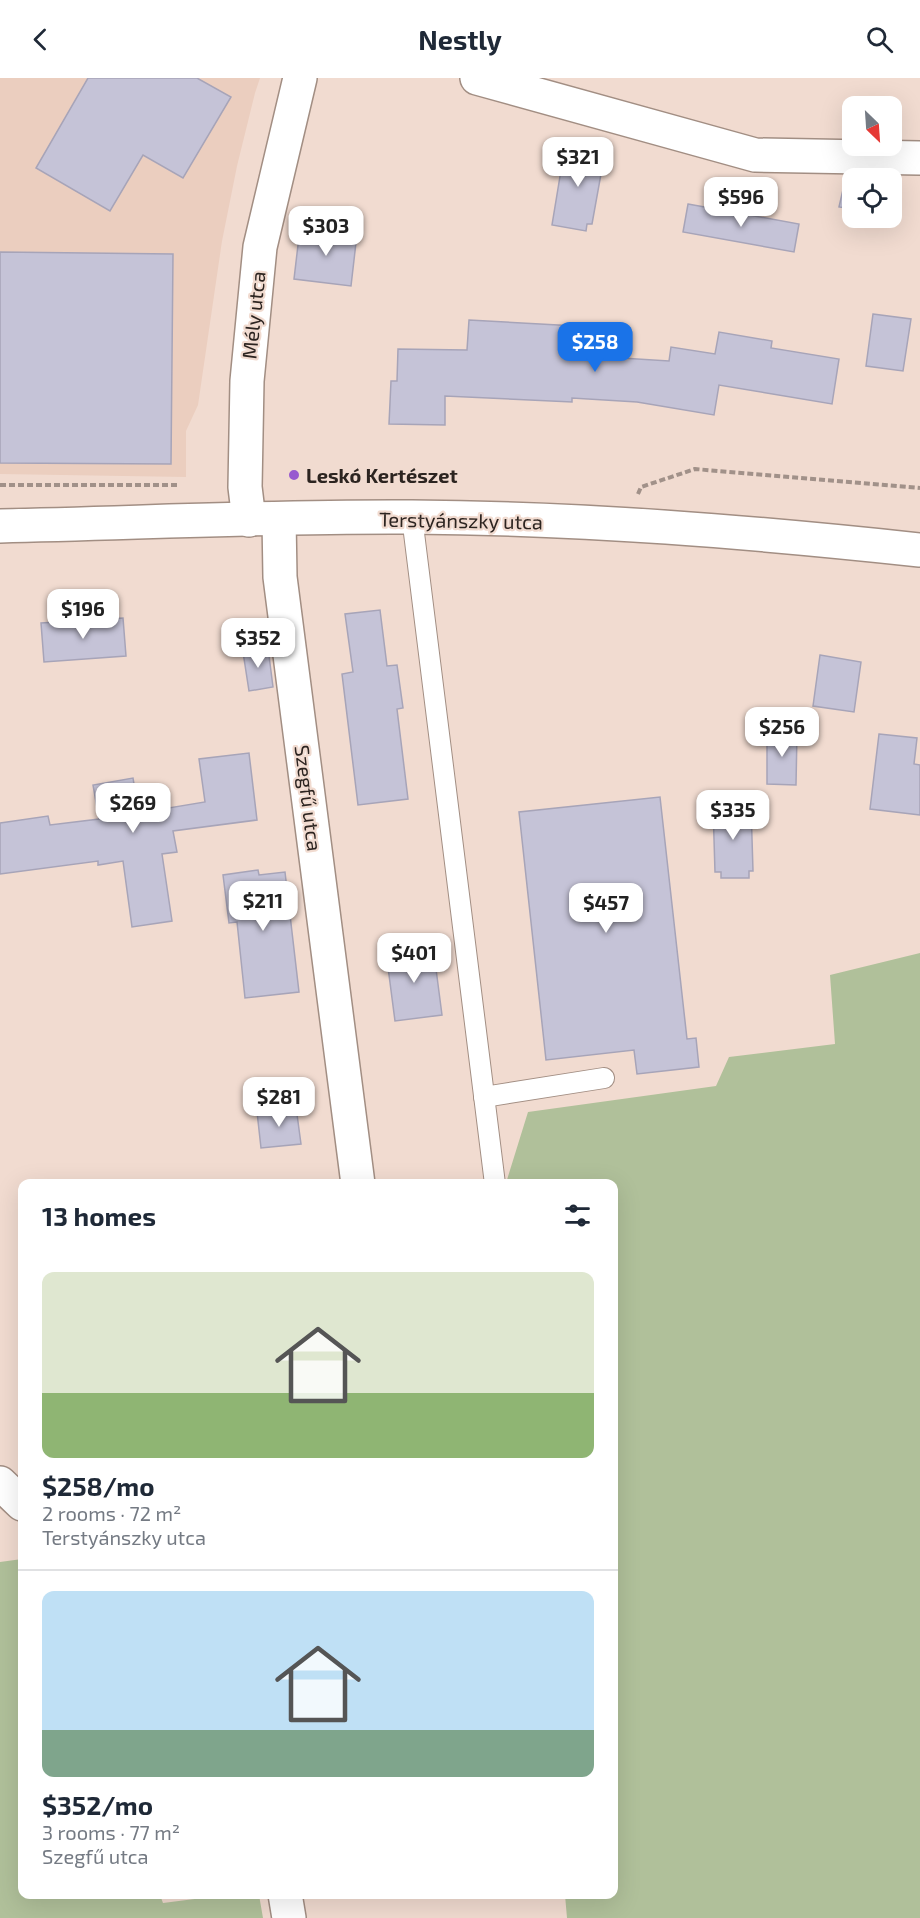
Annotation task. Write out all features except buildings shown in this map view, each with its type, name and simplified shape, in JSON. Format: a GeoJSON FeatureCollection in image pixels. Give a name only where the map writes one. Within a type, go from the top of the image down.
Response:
{"type":"FeatureCollection","features":[{"type":"Feature","properties":{"kind":"street","name":"Mély utca"},"geometry":{"type":"LineString","coordinates":[[264,520],[245,487],[247,381],[260,247],[300,78]]}},
{"type":"Feature","properties":{"kind":"street"},"geometry":{"type":"LineString","coordinates":[[477,78],[755,155],[920,158]]}},
{"type":"Feature","properties":{"kind":"street","name":"Terstyánszky utca"},"geometry":{"type":"LineString","coordinates":[[0,526],[412,517],[622,524],[721,530],[920,550]]}},
{"type":"Feature","properties":{"kind":"street","name":"Szegfű utca"},"geometry":{"type":"LineString","coordinates":[[264,520],[280,577],[357,1179]]}},
{"type":"Feature","properties":{"kind":"street"},"geometry":{"type":"LineString","coordinates":[[0,1483],[18,1500]]}},
{"type":"Feature","properties":{"kind":"street"},"geometry":{"type":"LineString","coordinates":[[286,1899],[289,1918]]}},
{"type":"Feature","properties":{"kind":"lane"},"geometry":{"type":"LineString","coordinates":[[412,517],[494,1179]]}},
{"type":"Feature","properties":{"kind":"lane"},"geometry":{"type":"LineString","coordinates":[[484,1097],[604,1078]]}},
{"type":"Feature","properties":{"kind":"path"},"geometry":{"type":"LineString","coordinates":[[622,524],[641,487],[695,469],[920,488]]}},
{"type":"Feature","properties":{"kind":"path"},"geometry":{"type":"LineString","coordinates":[[0,485],[182,485]]}},
{"type":"Feature","properties":{"kind":"shaded area"},"geometry":{"type":"Polygon","coordinates":[[[0,78],[260,78],[237,166],[222,241],[198,405],[186,431],[186,477],[0,474],[0,78]]]}},
{"type":"Feature","properties":{"kind":"green space"},"geometry":{"type":"Polygon","coordinates":[[[920,953],[920,1918],[567,1918],[565,1899],[618,1899],[618,1179],[507,1179],[528,1112],[716,1086],[729,1057],[835,1044],[830,975],[920,953]]]}},
{"type":"Feature","properties":{"kind":"green space"},"geometry":{"type":"Polygon","coordinates":[[[18,1560],[18,1899],[162,1899],[163,1903],[194,1899],[260,1899],[263,1918],[0,1918],[0,1562],[18,1560]]]}},
{"type":"Feature","properties":{"kind":"place","name":"Leskó Kertészet"},"geometry":{"type":"Point","coordinates":[294,475]}}]}
